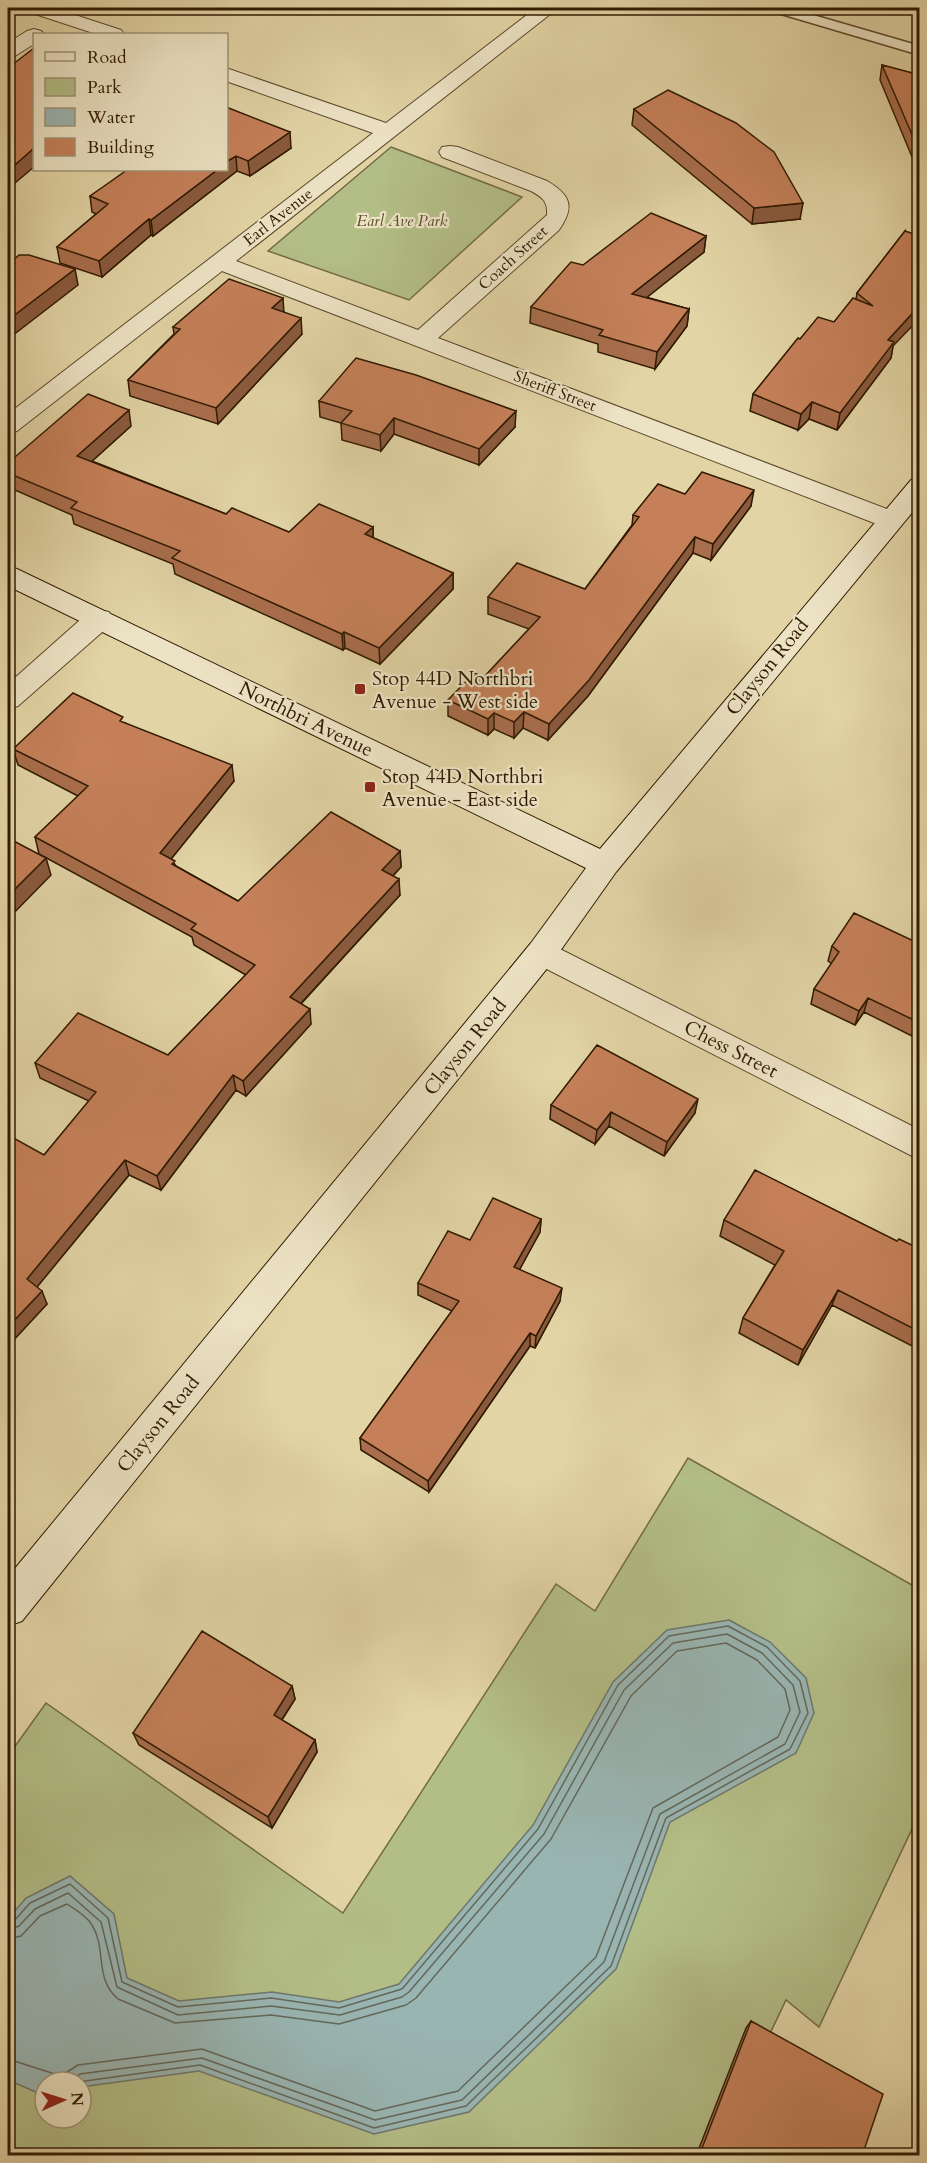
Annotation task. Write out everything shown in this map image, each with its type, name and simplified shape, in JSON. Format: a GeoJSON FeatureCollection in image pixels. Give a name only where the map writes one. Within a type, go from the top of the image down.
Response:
{"type":"FeatureCollection","features":[{"type":"Feature","properties":{"kind":"street"},"geometry":{"type":"LineString","coordinates":[[36,8],[111,33]]}},
{"type":"Feature","properties":{"kind":"street","name":"Earl Avenue"},"geometry":{"type":"LineString","coordinates":[[8,426],[548,8]]}},
{"type":"Feature","properties":{"kind":"street"},"geometry":{"type":"LineString","coordinates":[[38,33],[64,17]]}},
{"type":"Feature","properties":{"kind":"street"},"geometry":{"type":"LineString","coordinates":[[8,52],[33,36]]}},
{"type":"Feature","properties":{"kind":"street"},"geometry":{"type":"LineString","coordinates":[[228,75],[389,131]]}},
{"type":"Feature","properties":{"kind":"street","name":"Coach Street"},"geometry":{"type":"LineString","coordinates":[[421,340],[551,225],[558,214],[559,206],[551,194],[539,186],[450,152]]}},
{"type":"Feature","properties":{"kind":"street","name":"Sheriff Street"},"geometry":{"type":"LineString","coordinates":[[219,262],[891,520]]}},
{"type":"Feature","properties":{"kind":"street","name":"Clayson Road"},"geometry":{"type":"LineString","coordinates":[[8,1607],[542,952],[605,864],[920,486]]}},
{"type":"Feature","properties":{"kind":"street","name":"Northbri Avenue"},"geometry":{"type":"LineString","coordinates":[[8,575],[605,864]]}},
{"type":"Feature","properties":{"kind":"street"},"geometry":{"type":"LineString","coordinates":[[8,699],[99,619]]}},
{"type":"Feature","properties":{"kind":"street","name":"Chess Street"},"geometry":{"type":"LineString","coordinates":[[542,952],[920,1146]]}},
{"type":"Feature","properties":{"kind":"lane"},"geometry":{"type":"LineString","coordinates":[[776,8],[920,51]]}},
{"type":"Feature","properties":{"kind":"green space","name":"Earl Ave Park"},"geometry":{"type":"Polygon","coordinates":[[[391,147],[522,197],[409,300],[268,251],[391,147]]]}},
{"type":"Feature","properties":{"kind":"green space"},"geometry":{"type":"Polygon","coordinates":[[[688,1458],[919,1589],[919,1814],[819,2027],[786,2000],[712,2155],[8,2156],[8,1756],[46,1703],[343,1913],[556,1584],[595,1611],[688,1458]]]}},
{"type":"Feature","properties":{"kind":"water"},"geometry":{"type":"Polygon","coordinates":[[[729,1620],[770,1642],[806,1678],[814,1713],[796,1753],[670,1822],[616,1969],[469,2112],[374,2134],[199,2071],[93,2085],[93,2070],[33,2070],[33,2091],[8,2080],[8,1919],[26,1898],[70,1876],[114,1914],[127,1978],[179,2001],[272,1992],[339,2002],[399,1984],[533,1825],[613,1682],[667,1630],[729,1620]]]}},
{"type":"Feature","properties":{"kind":"building"},"geometry":{"type":"Polygon","coordinates":[[[33,49],[33,149],[8,171],[8,68],[33,49]]]}},
{"type":"Feature","properties":{"kind":"building"},"geometry":{"type":"Polygon","coordinates":[[[882,65],[920,75],[920,153],[882,65]]]}},
{"type":"Feature","properties":{"kind":"building"},"geometry":{"type":"Polygon","coordinates":[[[668,90],[736,123],[774,152],[803,203],[754,208],[634,109],[668,90]]]}},
{"type":"Feature","properties":{"kind":"building"},"geometry":{"type":"Polygon","coordinates":[[[228,108],[290,132],[248,161],[236,156],[228,161],[228,108]]]}},
{"type":"Feature","properties":{"kind":"building"},"geometry":{"type":"Polygon","coordinates":[[[126,171],[216,171],[151,220],[149,219],[99,261],[57,247],[108,204],[90,196],[126,171]]]}},
{"type":"Feature","properties":{"kind":"building"},"geometry":{"type":"Polygon","coordinates":[[[651,213],[706,236],[632,294],[689,309],[657,352],[599,335],[603,330],[531,307],[571,262],[583,265],[651,213]]]}},
{"type":"Feature","properties":{"kind":"building"},"geometry":{"type":"Polygon","coordinates":[[[905,231],[920,236],[920,305],[888,340],[894,342],[840,413],[812,402],[801,414],[753,394],[818,317],[834,322],[853,298],[873,306],[857,293],[905,231]]]}},
{"type":"Feature","properties":{"kind":"building"},"geometry":{"type":"Polygon","coordinates":[[[19,255],[29,255],[75,269],[8,320],[8,265],[19,255]]]}},
{"type":"Feature","properties":{"kind":"building"},"geometry":{"type":"Polygon","coordinates":[[[229,279],[283,298],[272,308],[301,318],[216,408],[128,380],[180,329],[173,327],[229,279]]]}},
{"type":"Feature","properties":{"kind":"building"},"geometry":{"type":"Polygon","coordinates":[[[356,358],[416,375],[516,411],[479,449],[394,418],[380,435],[341,423],[352,411],[319,401],[356,358]]]}},
{"type":"Feature","properties":{"kind":"building"},"geometry":{"type":"Polygon","coordinates":[[[88,394],[129,410],[77,456],[226,514],[232,508],[289,532],[319,504],[373,527],[365,534],[453,573],[379,648],[344,632],[342,634],[172,558],[180,551],[71,508],[77,502],[8,473],[8,463],[88,394]]]}},
{"type":"Feature","properties":{"kind":"building"},"geometry":{"type":"Polygon","coordinates":[[[702,472],[754,490],[713,544],[695,537],[589,680],[549,724],[524,712],[514,722],[494,713],[488,719],[448,700],[474,673],[484,677],[540,617],[488,597],[517,563],[585,589],[639,517],[633,515],[658,484],[685,494],[702,472]]]}},
{"type":"Feature","properties":{"kind":"building"},"geometry":{"type":"Polygon","coordinates":[[[73,693],[123,717],[120,721],[232,765],[160,853],[175,861],[172,864],[238,901],[331,812],[400,851],[382,870],[399,879],[290,997],[310,1009],[243,1081],[233,1075],[157,1176],[125,1160],[27,1279],[42,1291],[8,1327],[8,1139],[10,1136],[44,1155],[96,1092],[35,1063],[78,1013],[168,1055],[255,965],[191,929],[196,924],[35,837],[88,786],[13,749],[73,693]]]}},
{"type":"Feature","properties":{"kind":"building"},"geometry":{"type":"Polygon","coordinates":[[[8,838],[46,858],[8,896],[8,838]]]}},
{"type":"Feature","properties":{"kind":"building"},"geometry":{"type":"Polygon","coordinates":[[[854,913],[920,944],[920,1023],[868,998],[859,1011],[814,989],[839,952],[832,946],[854,913]]]}},
{"type":"Feature","properties":{"kind":"building"},"geometry":{"type":"Polygon","coordinates":[[[597,1045],[698,1099],[667,1142],[611,1112],[597,1130],[551,1105],[597,1045]]]}},
{"type":"Feature","properties":{"kind":"building"},"geometry":{"type":"Polygon","coordinates":[[[755,1170],[897,1241],[899,1239],[920,1249],[920,1332],[838,1290],[803,1350],[743,1318],[784,1251],[724,1220],[755,1170]]]}},
{"type":"Feature","properties":{"kind":"building"},"geometry":{"type":"Polygon","coordinates":[[[493,1198],[541,1219],[514,1267],[562,1288],[536,1336],[530,1333],[428,1481],[360,1438],[459,1301],[418,1283],[448,1231],[470,1240],[493,1198]]]}},
{"type":"Feature","properties":{"kind":"building"},"geometry":{"type":"Polygon","coordinates":[[[202,1631],[292,1686],[274,1715],[315,1740],[268,1817],[133,1733],[202,1631]]]}},
{"type":"Feature","properties":{"kind":"building"},"geometry":{"type":"Polygon","coordinates":[[[751,2021],[883,2094],[862,2156],[699,2156],[751,2021]]]}},
{"type":"Feature","properties":{"kind":"place","name":"Stop 44D Northbri Avenue - West side"},"geometry":{"type":"Point","coordinates":[360,689]}},
{"type":"Feature","properties":{"kind":"place","name":"Stop 44D Northbri Avenue - East side"},"geometry":{"type":"Point","coordinates":[370,787]}}]}
